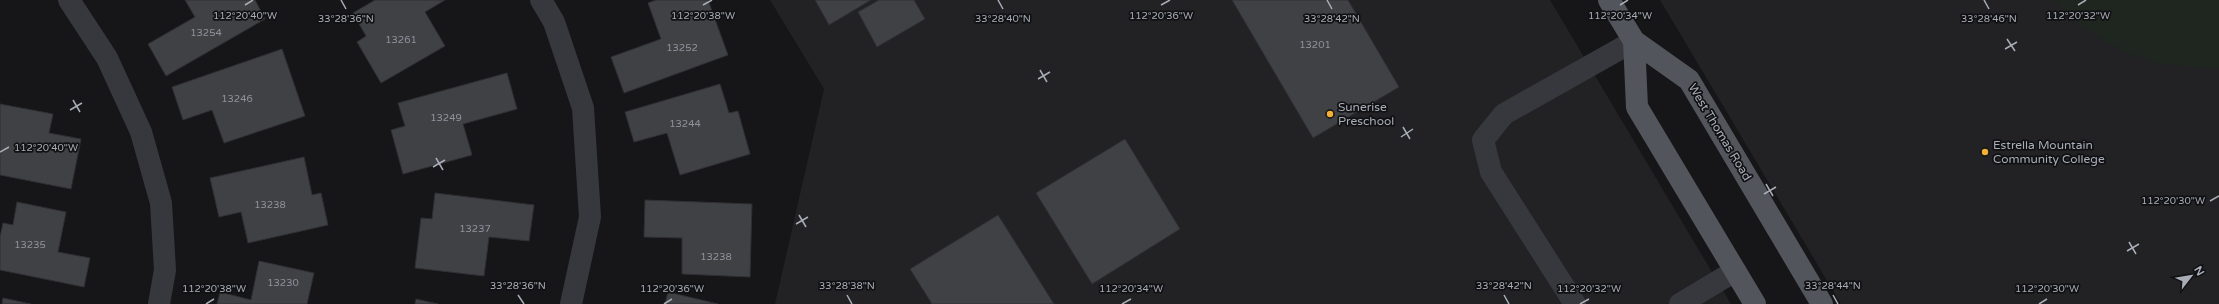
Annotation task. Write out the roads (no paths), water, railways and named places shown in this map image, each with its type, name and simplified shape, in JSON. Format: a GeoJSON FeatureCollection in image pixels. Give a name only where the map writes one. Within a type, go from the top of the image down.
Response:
{"type":"FeatureCollection","features":[{"type":"Feature","properties":{"kind":"main road","name":"West Thomas Road"},"geometry":{"type":"LineString","coordinates":[[1609,0],[1634,41],[1690,80],[1822,304]]}},
{"type":"Feature","properties":{"kind":"main road","name":"West Thomas Road"},"geometry":{"type":"LineString","coordinates":[[1634,41],[1637,107],[1755,304]]}},
{"type":"Feature","properties":{"kind":"street"},"geometry":{"type":"LineString","coordinates":[[69,0],[107,58],[142,132],[161,203],[165,270],[159,304]]}},
{"type":"Feature","properties":{"kind":"street"},"geometry":{"type":"LineString","coordinates":[[541,0],[554,22],[583,108],[590,216],[571,304]]}},
{"type":"Feature","properties":{"kind":"street"},"geometry":{"type":"LineString","coordinates":[[1575,304],[1492,172],[1483,140],[1504,114],[1634,41]]}},
{"type":"Feature","properties":{"kind":"street"},"geometry":{"type":"LineString","coordinates":[[1680,304],[1735,271]]}},
{"type":"Feature","properties":{"kind":"place","name":"Sunerise Preschool"},"geometry":{"type":"Point","coordinates":[1330,114]}},
{"type":"Feature","properties":{"kind":"place","name":"Estrella Mountain Community College"},"geometry":{"type":"Point","coordinates":[1985,152]}}]}
